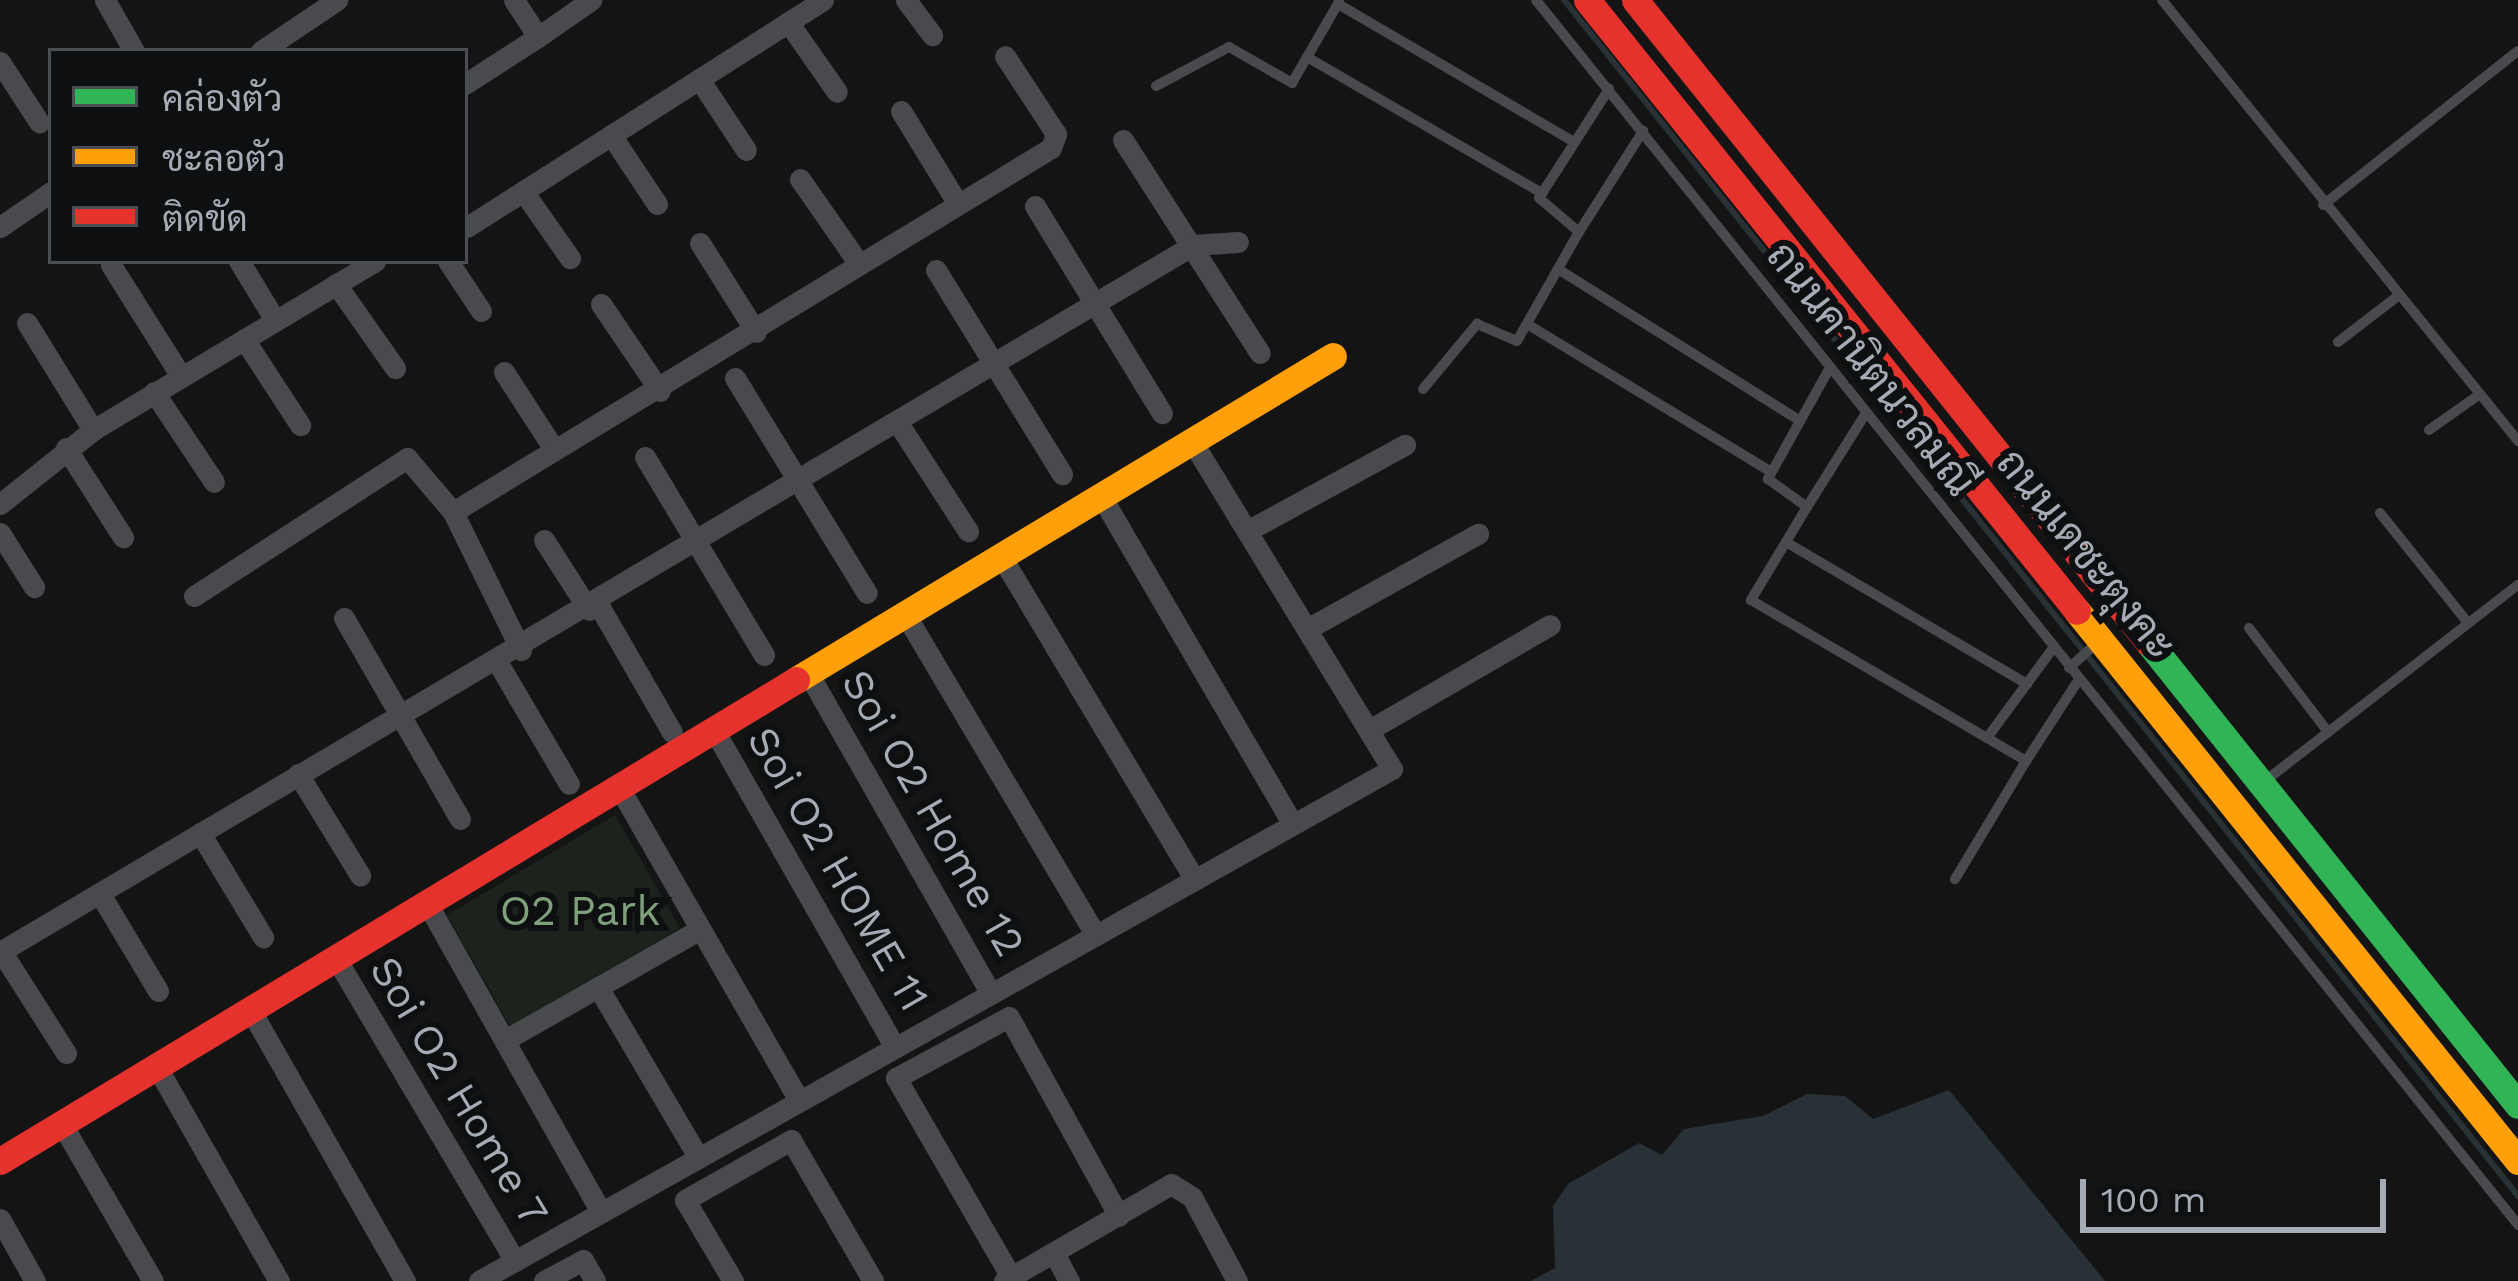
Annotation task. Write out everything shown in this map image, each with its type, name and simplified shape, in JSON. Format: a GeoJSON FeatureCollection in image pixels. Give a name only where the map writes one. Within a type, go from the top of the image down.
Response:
{"type":"FeatureCollection","features":[{"type":"Feature","properties":{"kind":"street"},"geometry":{"type":"LineString","coordinates":[[105,0],[132,48]]}},
{"type":"Feature","properties":{"kind":"street"},"geometry":{"type":"LineString","coordinates":[[266,48],[338,0]]}},
{"type":"Feature","properties":{"kind":"street"},"geometry":{"type":"LineString","coordinates":[[514,0],[538,37]]}},
{"type":"Feature","properties":{"kind":"street"},"geometry":{"type":"LineString","coordinates":[[468,82],[591,0]]}},
{"type":"Feature","properties":{"kind":"street"},"geometry":{"type":"LineString","coordinates":[[468,222],[824,0]]}},
{"type":"Feature","properties":{"kind":"street"},"geometry":{"type":"LineString","coordinates":[[906,0],[932,35]]}},
{"type":"Feature","properties":{"kind":"street","name":"ถนนเดชะตุงคะ"},"geometry":{"type":"LineString","coordinates":[[1587,0],[2097,643],[2518,1161]]}},
{"type":"Feature","properties":{"kind":"street","name":"ถนนเดชะตุงคะ"},"geometry":{"type":"LineString","coordinates":[[1635,0],[2518,1105]]}},
{"type":"Feature","properties":{"kind":"street"},"geometry":{"type":"LineString","coordinates":[[788,22],[837,92]]}},
{"type":"Feature","properties":{"kind":"street"},"geometry":{"type":"LineString","coordinates":[[453,512],[756,332],[1055,141],[1005,56]]}},
{"type":"Feature","properties":{"kind":"street"},"geometry":{"type":"LineString","coordinates":[[0,62],[39,122]]}},
{"type":"Feature","properties":{"kind":"street"},"geometry":{"type":"LineString","coordinates":[[699,79],[746,150]]}},
{"type":"Feature","properties":{"kind":"street"},"geometry":{"type":"LineString","coordinates":[[1681,117],[1710,94]]}},
{"type":"Feature","properties":{"kind":"street"},"geometry":{"type":"LineString","coordinates":[[901,110],[958,204]]}},
{"type":"Feature","properties":{"kind":"street"},"geometry":{"type":"LineString","coordinates":[[611,135],[657,204]]}},
{"type":"Feature","properties":{"kind":"street"},"geometry":{"type":"LineString","coordinates":[[1123,140],[1260,352]]}},
{"type":"Feature","properties":{"kind":"street"},"geometry":{"type":"LineString","coordinates":[[800,179],[860,264]]}},
{"type":"Feature","properties":{"kind":"street"},"geometry":{"type":"LineString","coordinates":[[523,191],[570,258]]}},
{"type":"Feature","properties":{"kind":"street"},"geometry":{"type":"LineString","coordinates":[[0,226],[48,194]]}},
{"type":"Feature","properties":{"kind":"street"},"geometry":{"type":"LineString","coordinates":[[1034,206],[1162,413]]}},
{"type":"Feature","properties":{"kind":"street"},"geometry":{"type":"LineString","coordinates":[[65,1053],[1,952],[298,774],[594,607],[1193,245],[1238,242]]}},
{"type":"Feature","properties":{"kind":"street"},"geometry":{"type":"LineString","coordinates":[[700,243],[756,332]]}},
{"type":"Feature","properties":{"kind":"street"},"geometry":{"type":"LineString","coordinates":[[241,264],[275,320]]}},
{"type":"Feature","properties":{"kind":"street"},"geometry":{"type":"LineString","coordinates":[[3,491],[93,430],[365,264]]}},
{"type":"Feature","properties":{"kind":"street"},"geometry":{"type":"LineString","coordinates":[[450,264],[481,311]]}},
{"type":"Feature","properties":{"kind":"street"},"geometry":{"type":"LineString","coordinates":[[111,265],[181,376]]}},
{"type":"Feature","properties":{"kind":"street"},"geometry":{"type":"LineString","coordinates":[[937,270],[1062,474]]}},
{"type":"Feature","properties":{"kind":"street"},"geometry":{"type":"LineString","coordinates":[[336,284],[394,368]]}},
{"type":"Feature","properties":{"kind":"street"},"geometry":{"type":"LineString","coordinates":[[601,304],[660,391]]}},
{"type":"Feature","properties":{"kind":"street"},"geometry":{"type":"LineString","coordinates":[[28,323],[93,430]]}},
{"type":"Feature","properties":{"kind":"street"},"geometry":{"type":"LineString","coordinates":[[244,339],[300,425]]}},
{"type":"Feature","properties":{"kind":"street"},"geometry":{"type":"LineString","coordinates":[[0,1161],[1333,356]]}},
{"type":"Feature","properties":{"kind":"street"},"geometry":{"type":"LineString","coordinates":[[504,372],[554,449]]}},
{"type":"Feature","properties":{"kind":"street"},"geometry":{"type":"LineString","coordinates":[[735,378],[866,593]]}},
{"type":"Feature","properties":{"kind":"street"},"geometry":{"type":"LineString","coordinates":[[154,392],[214,482]]}},
{"type":"Feature","properties":{"kind":"street"},"geometry":{"type":"LineString","coordinates":[[898,423],[968,531]]}},
{"type":"Feature","properties":{"kind":"street"},"geometry":{"type":"LineString","coordinates":[[479,1281],[1392,769],[1192,441]]}},
{"type":"Feature","properties":{"kind":"street"},"geometry":{"type":"LineString","coordinates":[[1247,531],[1405,446]]}},
{"type":"Feature","properties":{"kind":"street"},"geometry":{"type":"LineString","coordinates":[[66,448],[123,537]]}},
{"type":"Feature","properties":{"kind":"street"},"geometry":{"type":"LineString","coordinates":[[645,457],[694,546],[764,655]]}},
{"type":"Feature","properties":{"kind":"street"},"geometry":{"type":"LineString","coordinates":[[194,596],[407,458],[453,512],[521,650]]}},
{"type":"Feature","properties":{"kind":"street"},"geometry":{"type":"LineString","coordinates":[[1102,496],[1293,824]]}},
{"type":"Feature","properties":{"kind":"street"},"geometry":{"type":"LineString","coordinates":[[0,533],[34,587]]}},
{"type":"Feature","properties":{"kind":"street"},"geometry":{"type":"LineString","coordinates":[[1307,629],[1478,534]]}},
{"type":"Feature","properties":{"kind":"street"},"geometry":{"type":"LineString","coordinates":[[544,540],[594,607],[672,732]]}},
{"type":"Feature","properties":{"kind":"street"},"geometry":{"type":"LineString","coordinates":[[1001,556],[1194,879]]}},
{"type":"Feature","properties":{"kind":"street"},"geometry":{"type":"LineString","coordinates":[[905,614],[1095,934]]}},
{"type":"Feature","properties":{"kind":"street"},"geometry":{"type":"LineString","coordinates":[[344,619],[460,819]]}},
{"type":"Feature","properties":{"kind":"street"},"geometry":{"type":"LineString","coordinates":[[1369,730],[1550,625]]}},
{"type":"Feature","properties":{"kind":"street"},"geometry":{"type":"LineString","coordinates":[[498,663],[569,784]]}},
{"type":"Feature","properties":{"kind":"street","name":"Soi O2 Home 12"},"geometry":{"type":"LineString","coordinates":[[808,673],[990,992]]}},
{"type":"Feature","properties":{"kind":"street","name":"Soi O2 HOME 11"},"geometry":{"type":"LineString","coordinates":[[714,730],[894,1046]]}},
{"type":"Feature","properties":{"kind":"street"},"geometry":{"type":"LineString","coordinates":[[298,774],[360,875]]}},
{"type":"Feature","properties":{"kind":"street"},"geometry":{"type":"LineString","coordinates":[[2233,806],[2261,784]]}},
{"type":"Feature","properties":{"kind":"street"},"geometry":{"type":"LineString","coordinates":[[620,789],[799,1100]]}},
{"type":"Feature","properties":{"kind":"street"},"geometry":{"type":"LineString","coordinates":[[200,833],[263,937]]}},
{"type":"Feature","properties":{"kind":"street"},"geometry":{"type":"LineString","coordinates":[[100,893],[158,991]]}},
{"type":"Feature","properties":{"kind":"street"},"geometry":{"type":"LineString","coordinates":[[428,905],[601,1212]]}},
{"type":"Feature","properties":{"kind":"street"},"geometry":{"type":"LineString","coordinates":[[506,1040],[700,929]]}},
{"type":"Feature","properties":{"kind":"street","name":"Soi O2 Home 7"},"geometry":{"type":"LineString","coordinates":[[337,960],[515,1261]]}},
{"type":"Feature","properties":{"kind":"street"},"geometry":{"type":"LineString","coordinates":[[598,987],[698,1157]]}},
{"type":"Feature","properties":{"kind":"street"},"geometry":{"type":"LineString","coordinates":[[251,1011],[405,1281]]}},
{"type":"Feature","properties":{"kind":"street"},"geometry":{"type":"LineString","coordinates":[[1119,1216],[1009,1017],[896,1078],[1007,1279],[1183,1186],[1237,1281]]}},
{"type":"Feature","properties":{"kind":"street"},"geometry":{"type":"LineString","coordinates":[[158,1069],[279,1281]]}},
{"type":"Feature","properties":{"kind":"street"},"geometry":{"type":"LineString","coordinates":[[63,1126],[153,1281]]}},
{"type":"Feature","properties":{"kind":"street"},"geometry":{"type":"LineString","coordinates":[[733,1281],[685,1200],[791,1140],[873,1281]]}},
{"type":"Feature","properties":{"kind":"street"},"geometry":{"type":"LineString","coordinates":[[0,1219],[35,1281]]}},
{"type":"Feature","properties":{"kind":"street"},"geometry":{"type":"LineString","coordinates":[[1054,1253],[1069,1281]]}},
{"type":"Feature","properties":{"kind":"street"},"geometry":{"type":"LineString","coordinates":[[544,1281],[583,1260],[595,1281]]}},
{"type":"Feature","properties":{"kind":"lane","name":"ถนนคานิตนวลมณี"},"geometry":{"type":"LineString","coordinates":[[1536,0],[1864,416],[2053,648],[2072,664],[2079,679],[2518,1225]]}},
{"type":"Feature","properties":{"kind":"lane"},"geometry":{"type":"LineString","coordinates":[[2162,0],[2518,441]]}},
{"type":"Feature","properties":{"kind":"lane"},"geometry":{"type":"LineString","coordinates":[[1156,86],[1228,47],[1292,83],[1339,2],[1574,142]]}},
{"type":"Feature","properties":{"kind":"lane"},"geometry":{"type":"LineString","coordinates":[[2323,205],[2518,51]]}},
{"type":"Feature","properties":{"kind":"lane"},"geometry":{"type":"LineString","coordinates":[[1307,57],[1542,193],[1579,232]]}},
{"type":"Feature","properties":{"kind":"lane"},"geometry":{"type":"LineString","coordinates":[[1542,193],[1609,89]]}},
{"type":"Feature","properties":{"kind":"lane"},"geometry":{"type":"LineString","coordinates":[[1423,388],[1477,324],[1517,341],[1643,131]]}},
{"type":"Feature","properties":{"kind":"lane"},"geometry":{"type":"LineString","coordinates":[[1558,269],[1800,422]]}},
{"type":"Feature","properties":{"kind":"lane"},"geometry":{"type":"LineString","coordinates":[[2338,342],[2398,296]]}},
{"type":"Feature","properties":{"kind":"lane"},"geometry":{"type":"LineString","coordinates":[[1527,324],[1770,472],[1807,507]]}},
{"type":"Feature","properties":{"kind":"lane"},"geometry":{"type":"LineString","coordinates":[[1770,472],[1828,371]]}},
{"type":"Feature","properties":{"kind":"lane"},"geometry":{"type":"LineString","coordinates":[[2429,430],[2480,394]]}},
{"type":"Feature","properties":{"kind":"lane"},"geometry":{"type":"LineString","coordinates":[[1864,416],[1751,600],[2026,761]]}},
{"type":"Feature","properties":{"kind":"lane"},"geometry":{"type":"LineString","coordinates":[[2380,513],[2468,623]]}},
{"type":"Feature","properties":{"kind":"lane"},"geometry":{"type":"LineString","coordinates":[[1786,542],[2026,684]]}},
{"type":"Feature","properties":{"kind":"lane"},"geometry":{"type":"LineString","coordinates":[[2261,784],[2518,585]]}},
{"type":"Feature","properties":{"kind":"lane"},"geometry":{"type":"LineString","coordinates":[[2249,628],[2327,733]]}},
{"type":"Feature","properties":{"kind":"lane"},"geometry":{"type":"LineString","coordinates":[[2072,664],[2097,643]]}},
{"type":"Feature","properties":{"kind":"lane"},"geometry":{"type":"LineString","coordinates":[[1987,739],[2053,648]]}},
{"type":"Feature","properties":{"kind":"lane"},"geometry":{"type":"LineString","coordinates":[[1955,879],[2079,679]]}},
{"type":"Feature","properties":{"kind":"green space","name":"O2 Park"},"geometry":{"type":"Polygon","coordinates":[[[615,815],[680,928],[510,1026],[447,915],[615,815]]]}},
{"type":"Feature","properties":{"kind":"shaded area"},"geometry":{"type":"Polygon","coordinates":[[[1949,1090],[2105,1281],[1531,1281],[1555,1268],[1553,1206],[1568,1184],[1639,1143],[1662,1155],[1684,1129],[1763,1116],[1807,1094],[1845,1096],[1873,1119],[1949,1090]]]}},
{"type":"Feature","properties":{"kind":"waterway"},"geometry":{"type":"LineString","coordinates":[[1564,0],[2518,1196]]}},
{"type":"Feature","properties":{"kind":"traffic: fast"},"geometry":{"type":"LineString","coordinates":[[2149,643],[2518,1105]]}},
{"type":"Feature","properties":{"kind":"traffic: slow"},"geometry":{"type":"LineString","coordinates":[[796,680],[1333,356]]}},
{"type":"Feature","properties":{"kind":"traffic: slow"},"geometry":{"type":"LineString","coordinates":[[2077,611],[2518,1161]]}},
{"type":"Feature","properties":{"kind":"traffic: jam"},"geometry":{"type":"LineString","coordinates":[[1587,0],[2077,611]]}},
{"type":"Feature","properties":{"kind":"traffic: jam"},"geometry":{"type":"LineString","coordinates":[[1635,0],[2149,643]]}},
{"type":"Feature","properties":{"kind":"traffic: jam"},"geometry":{"type":"LineString","coordinates":[[0,1161],[796,680]]}}]}
